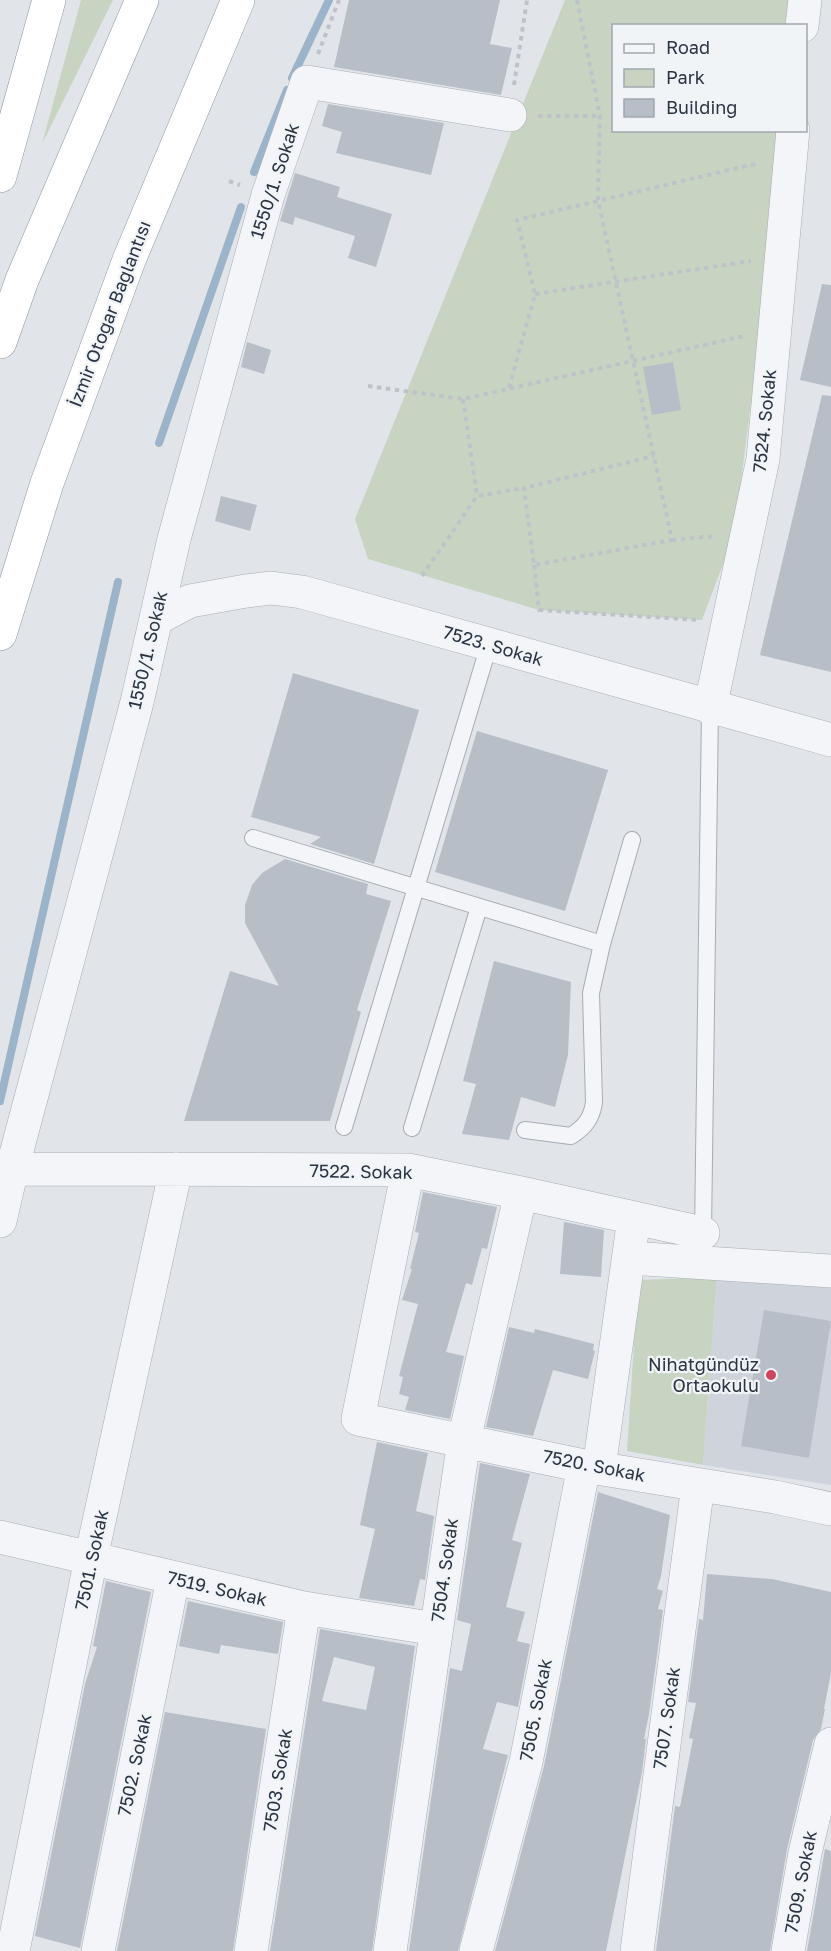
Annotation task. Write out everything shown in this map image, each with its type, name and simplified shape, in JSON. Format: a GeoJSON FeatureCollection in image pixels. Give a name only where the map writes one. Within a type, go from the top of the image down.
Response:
{"type":"FeatureCollection","features":[{"type":"Feature","properties":{"kind":"highway"},"geometry":{"type":"LineString","coordinates":[[0,176],[49,0]]}},
{"type":"Feature","properties":{"kind":"highway"},"geometry":{"type":"LineString","coordinates":[[0,342],[22,280],[142,0]]}},
{"type":"Feature","properties":{"kind":"highway","name":"İzmir Otogar Bağlantısı"},"geometry":{"type":"LineString","coordinates":[[0,634],[46,483],[129,260],[238,0]]}},
{"type":"Feature","properties":{"kind":"highway"},"geometry":{"type":"LineString","coordinates":[[205,78],[251,0]]}},
{"type":"Feature","properties":{"kind":"street"},"geometry":{"type":"LineString","coordinates":[[802,24],[805,0]]}},
{"type":"Feature","properties":{"kind":"street"},"geometry":{"type":"LineString","coordinates":[[307,82],[510,115]]}},
{"type":"Feature","properties":{"kind":"street","name":"1550/1. Sokak"},"geometry":{"type":"LineString","coordinates":[[0,1221],[12,1168],[137,702],[177,527],[268,195],[307,82]]}},
{"type":"Feature","properties":{"kind":"street","name":"7524. Sokak"},"geometry":{"type":"LineString","coordinates":[[710,708],[763,459],[792,143]]}},
{"type":"Feature","properties":{"kind":"street","name":"7523. Sokak"},"geometry":{"type":"LineString","coordinates":[[156,619],[190,601],[271,588],[302,592],[831,740]]}},
{"type":"Feature","properties":{"kind":"street","name":"7522. Sokak"},"geometry":{"type":"LineString","coordinates":[[12,1168],[408,1170],[703,1233]]}},
{"type":"Feature","properties":{"kind":"street","name":"7501. Sokak"},"geometry":{"type":"LineString","coordinates":[[13,1951],[91,1558],[176,1169]]}},
{"type":"Feature","properties":{"kind":"street","name":"7520. Sokak"},"geometry":{"type":"LineString","coordinates":[[408,1170],[358,1419],[591,1467],[775,1497],[831,1509]]}},
{"type":"Feature","properties":{"kind":"street","name":"7504. Sokak"},"geometry":{"type":"LineString","coordinates":[[390,1951],[464,1440],[521,1193]]}},
{"type":"Feature","properties":{"kind":"street","name":"7505. Sokak"},"geometry":{"type":"LineString","coordinates":[[476,1951],[526,1762],[591,1467],[634,1218]]}},
{"type":"Feature","properties":{"kind":"street"},"geometry":{"type":"LineString","coordinates":[[628,1258],[831,1271]]}},
{"type":"Feature","properties":{"kind":"street","name":"7507. Sokak"},"geometry":{"type":"LineString","coordinates":[[637,1951],[698,1485]]}},
{"type":"Feature","properties":{"kind":"street","name":"7519. Sokak"},"geometry":{"type":"LineString","coordinates":[[0,1538],[304,1608],[436,1629]]}},
{"type":"Feature","properties":{"kind":"street","name":"7502. Sokak"},"geometry":{"type":"LineString","coordinates":[[98,1951],[173,1579]]}},
{"type":"Feature","properties":{"kind":"street","name":"7503. Sokak"},"geometry":{"type":"LineString","coordinates":[[251,1951],[304,1608]]}},
{"type":"Feature","properties":{"kind":"street","name":"7509. Sokak"},"geometry":{"type":"LineString","coordinates":[[788,1951],[805,1853],[831,1744]]}},
{"type":"Feature","properties":{"kind":"lane"},"geometry":{"type":"LineString","coordinates":[[344,1127],[489,645]]}},
{"type":"Feature","properties":{"kind":"lane"},"geometry":{"type":"LineString","coordinates":[[703,1233],[710,708]]}},
{"type":"Feature","properties":{"kind":"lane"},"geometry":{"type":"LineString","coordinates":[[253,838],[602,944]]}},
{"type":"Feature","properties":{"kind":"lane"},"geometry":{"type":"LineString","coordinates":[[525,1130],[571,1136],[587,1123],[592,1113],[594,1101],[591,993],[602,944],[632,840]]}},
{"type":"Feature","properties":{"kind":"lane"},"geometry":{"type":"LineString","coordinates":[[412,1128],[479,907]]}},
{"type":"Feature","properties":{"kind":"path"},"geometry":{"type":"LineString","coordinates":[[307,82],[339,0]]}},
{"type":"Feature","properties":{"kind":"path"},"geometry":{"type":"LineString","coordinates":[[527,0],[510,115],[600,116]]}},
{"type":"Feature","properties":{"kind":"path"},"geometry":{"type":"LineString","coordinates":[[577,0],[600,116],[598,200],[672,540]]}},
{"type":"Feature","properties":{"kind":"path"},"geometry":{"type":"LineString","coordinates":[[509,388],[535,294],[517,220],[598,200],[792,143]]}},
{"type":"Feature","properties":{"kind":"path"},"geometry":{"type":"LineString","coordinates":[[535,294],[782,257]]}},
{"type":"Feature","properties":{"kind":"path"},"geometry":{"type":"LineString","coordinates":[[368,386],[463,399],[775,329]]}},
{"type":"Feature","properties":{"kind":"path"},"geometry":{"type":"LineString","coordinates":[[422,576],[477,496],[463,399]]}},
{"type":"Feature","properties":{"kind":"path"},"geometry":{"type":"LineString","coordinates":[[477,496],[524,488],[654,456]]}},
{"type":"Feature","properties":{"kind":"path"},"geometry":{"type":"LineString","coordinates":[[524,488],[539,610],[708,621]]}},
{"type":"Feature","properties":{"kind":"path"},"geometry":{"type":"LineString","coordinates":[[534,565],[672,540],[724,536]]}},
{"type":"Feature","properties":{"kind":"shaded area","name":"Nihatgündüz Ortaokulu"},"geometry":{"type":"Polygon","coordinates":[[[717,1277],[831,1285],[831,1485],[703,1465],[717,1277]]]}},
{"type":"Feature","properties":{"kind":"green space"},"geometry":{"type":"Polygon","coordinates":[[[81,0],[113,0],[42,144],[81,0]]]}},
{"type":"Feature","properties":{"kind":"green space"},"geometry":{"type":"Polygon","coordinates":[[[565,0],[789,0],[788,24],[612,24],[612,132],[782,132],[760,333],[734,535],[702,620],[539,610],[368,559],[355,519],[565,0]]]}},
{"type":"Feature","properties":{"kind":"green space"},"geometry":{"type":"Polygon","coordinates":[[[717,1277],[703,1465],[627,1451],[638,1280],[717,1277]]]}},
{"type":"Feature","properties":{"kind":"building"},"geometry":{"type":"Polygon","coordinates":[[[349,0],[500,0],[490,44],[512,48],[501,95],[334,67],[349,0]]]}},
{"type":"Feature","properties":{"kind":"building"},"geometry":{"type":"Polygon","coordinates":[[[328,104],[444,123],[431,175],[336,153],[342,132],[322,126],[328,104]]]}},
{"type":"Feature","properties":{"kind":"building"},"geometry":{"type":"Polygon","coordinates":[[[295,173],[340,187],[337,197],[392,214],[376,267],[348,258],[355,236],[295,217],[293,225],[280,221],[295,173]]]}},
{"type":"Feature","properties":{"kind":"building"},"geometry":{"type":"Polygon","coordinates":[[[822,284],[831,285],[831,387],[800,380],[822,284]]]}},
{"type":"Feature","properties":{"kind":"building"},"geometry":{"type":"Polygon","coordinates":[[[247,342],[271,350],[264,374],[241,367],[247,342]]]}},
{"type":"Feature","properties":{"kind":"building"},"geometry":{"type":"Polygon","coordinates":[[[673,362],[681,410],[652,415],[643,367],[673,362]]]}},
{"type":"Feature","properties":{"kind":"building"},"geometry":{"type":"Polygon","coordinates":[[[822,395],[831,396],[831,672],[760,655],[822,395]]]}},
{"type":"Feature","properties":{"kind":"building"},"geometry":{"type":"Polygon","coordinates":[[[221,496],[257,505],[250,531],[215,521],[221,496]]]}},
{"type":"Feature","properties":{"kind":"building"},"geometry":{"type":"Polygon","coordinates":[[[293,673],[419,710],[374,864],[310,844],[321,837],[251,817],[293,673]]]}},
{"type":"Feature","properties":{"kind":"building"},"geometry":{"type":"Polygon","coordinates":[[[477,731],[608,770],[565,911],[435,872],[477,731]]]}},
{"type":"Feature","properties":{"kind":"building"},"geometry":{"type":"Polygon","coordinates":[[[285,859],[368,884],[366,894],[391,901],[357,1010],[361,1012],[330,1121],[184,1121],[230,971],[279,986],[245,923],[245,905],[252,885],[262,873],[285,859]]]}},
{"type":"Feature","properties":{"kind":"building"},"geometry":{"type":"Polygon","coordinates":[[[494,961],[571,982],[568,1055],[555,1107],[521,1097],[509,1140],[462,1134],[476,1084],[463,1081],[494,961]]]}},
{"type":"Feature","properties":{"kind":"building"},"geometry":{"type":"Polygon","coordinates":[[[423,1192],[497,1207],[487,1249],[482,1248],[472,1285],[466,1283],[446,1352],[464,1356],[450,1419],[405,1410],[409,1397],[399,1394],[403,1377],[399,1376],[418,1304],[402,1300],[412,1269],[410,1269],[419,1233],[415,1232],[423,1192]]]}},
{"type":"Feature","properties":{"kind":"building"},"geometry":{"type":"Polygon","coordinates":[[[564,1222],[604,1230],[601,1277],[560,1274],[564,1222]]]}},
{"type":"Feature","properties":{"kind":"building"},"geometry":{"type":"Polygon","coordinates":[[[764,1310],[831,1321],[809,1458],[741,1446],[764,1310]]]}},
{"type":"Feature","properties":{"kind":"building"},"geometry":{"type":"Polygon","coordinates":[[[509,1327],[534,1333],[535,1329],[594,1344],[593,1350],[595,1351],[588,1379],[553,1370],[533,1436],[486,1427],[509,1327]]]}},
{"type":"Feature","properties":{"kind":"building"},"geometry":{"type":"Polygon","coordinates":[[[377,1442],[428,1453],[416,1511],[434,1516],[425,1580],[420,1579],[414,1606],[359,1598],[375,1529],[360,1525],[377,1442]]]}},
{"type":"Feature","properties":{"kind":"building"},"geometry":{"type":"Polygon","coordinates":[[[480,1463],[530,1474],[512,1540],[522,1543],[506,1607],[525,1612],[517,1641],[530,1644],[518,1707],[497,1702],[483,1749],[508,1755],[458,1951],[409,1951],[450,1668],[462,1671],[471,1624],[457,1620],[480,1463]]]}},
{"type":"Feature","properties":{"kind":"building"},"geometry":{"type":"Polygon","coordinates":[[[598,1492],[670,1515],[657,1589],[663,1591],[658,1609],[663,1610],[644,1739],[646,1739],[642,1772],[606,1951],[495,1951],[544,1766],[598,1492]]]}},
{"type":"Feature","properties":{"kind":"building"},"geometry":{"type":"Polygon","coordinates":[[[707,1574],[772,1579],[831,1592],[831,1673],[825,1709],[821,1729],[813,1740],[787,1849],[770,1951],[656,1951],[675,1806],[680,1807],[693,1739],[689,1738],[696,1703],[688,1702],[699,1619],[703,1620],[707,1574]]]}},
{"type":"Feature","properties":{"kind":"building"},"geometry":{"type":"Polygon","coordinates":[[[106,1581],[151,1592],[80,1948],[35,1936],[85,1684],[97,1647],[93,1646],[106,1581]]]}},
{"type":"Feature","properties":{"kind":"building"},"geometry":{"type":"Polygon","coordinates":[[[188,1601],[283,1622],[278,1654],[221,1645],[219,1654],[179,1646],[188,1601]]]}},
{"type":"Feature","properties":{"kind":"building"},"geometry":{"type":"Polygon","coordinates":[[[320,1629],[415,1646],[372,1951],[270,1951],[320,1629]],[[334,1657],[322,1701],[366,1710],[375,1667],[334,1657]]]}},
{"type":"Feature","properties":{"kind":"building"},"geometry":{"type":"Polygon","coordinates":[[[165,1712],[266,1729],[233,1951],[117,1951],[165,1712]]]}},
{"type":"Feature","properties":{"kind":"building"},"geometry":{"type":"Polygon","coordinates":[[[825,1849],[831,1851],[831,1951],[807,1951],[825,1849]]]}},
{"type":"Feature","properties":{"kind":"waterway"},"geometry":{"type":"LineString","coordinates":[[292,78],[329,0]]}},
{"type":"Feature","properties":{"kind":"waterway"},"geometry":{"type":"LineString","coordinates":[[254,172],[287,90]]}},
{"type":"Feature","properties":{"kind":"waterway"},"geometry":{"type":"LineString","coordinates":[[159,443],[241,207]]}},
{"type":"Feature","properties":{"kind":"waterway"},"geometry":{"type":"LineString","coordinates":[[0,1101],[118,582]]}},
{"type":"Feature","properties":{"kind":"place","name":"Nihatgündüz Ortaokulu"},"geometry":{"type":"Point","coordinates":[771,1375]}}]}
